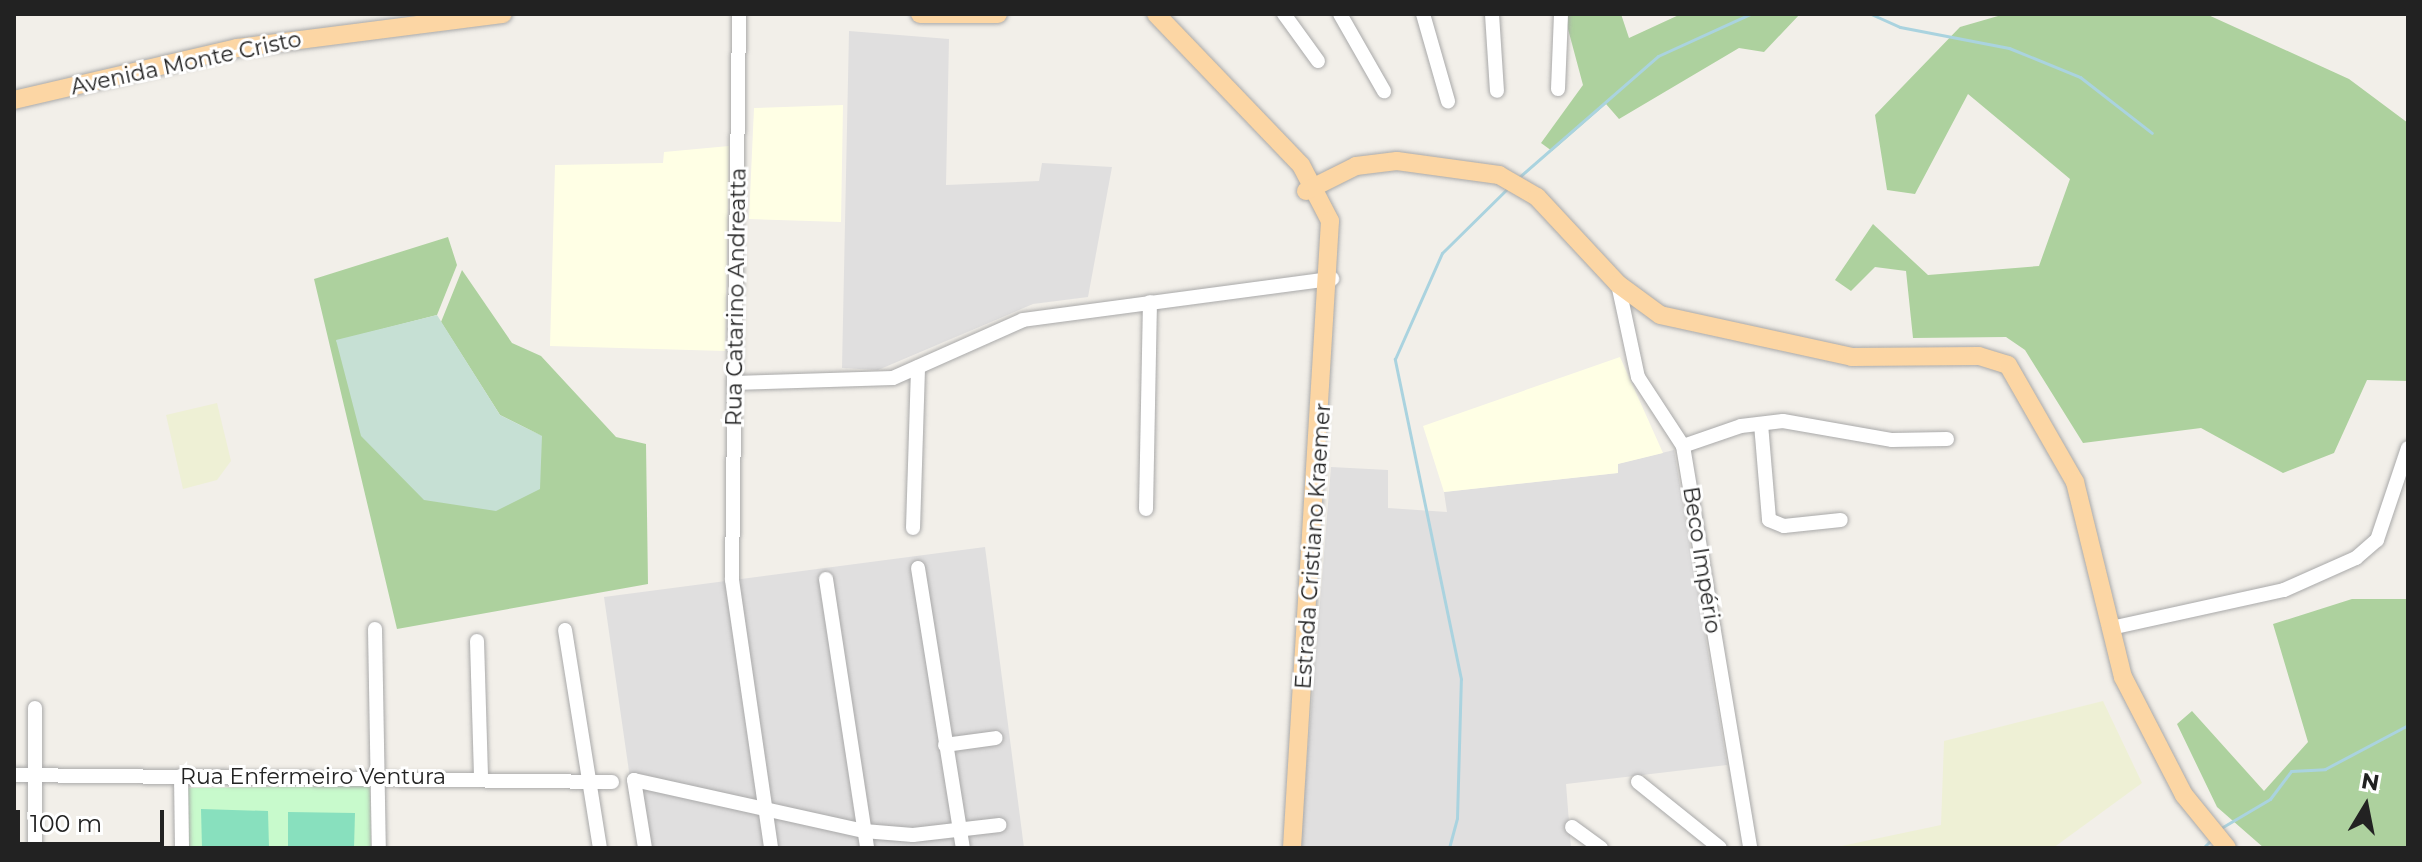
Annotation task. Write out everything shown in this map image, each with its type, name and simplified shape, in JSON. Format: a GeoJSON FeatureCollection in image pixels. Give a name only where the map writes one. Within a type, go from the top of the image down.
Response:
{"type":"FeatureCollection","features":[{"type":"Feature","properties":{"kind":"main road","name":"Avenida Monte Cristo"},"geometry":{"type":"LineString","coordinates":[[14,100],[237,48],[503,14]]}},
{"type":"Feature","properties":{"kind":"main road"},"geometry":{"type":"LineString","coordinates":[[929,15],[998,14]]}},
{"type":"Feature","properties":{"kind":"main road","name":"Estrada Cristiano Kraemer"},"geometry":{"type":"LineString","coordinates":[[1156,14],[1301,165],[1329,244]]}},
{"type":"Feature","properties":{"kind":"main road","name":"Estrada Cristiano Kraemer"},"geometry":{"type":"LineString","coordinates":[[1243,106],[1311,188],[1330,221],[1332,279],[1292,848]]}},
{"type":"Feature","properties":{"kind":"main road"},"geometry":{"type":"LineString","coordinates":[[1301,165],[1348,169],[1397,161],[1499,175],[1537,197],[1618,284],[1660,315],[1771,343],[1852,357],[1979,356],[2008,365],[2075,482],[2123,677],[2207,827],[2226,847]]}},
{"type":"Feature","properties":{"kind":"main road"},"geometry":{"type":"LineString","coordinates":[[1311,188],[1348,169]]}},
{"type":"Feature","properties":{"kind":"main road"},"geometry":{"type":"LineString","coordinates":[[1330,221],[1348,169]]}},
{"type":"Feature","properties":{"kind":"street","name":"Rua Catarino Andreatta"},"geometry":{"type":"LineString","coordinates":[[739,14],[732,580],[771,848]]}},
{"type":"Feature","properties":{"kind":"street"},"geometry":{"type":"LineString","coordinates":[[1284,14],[1318,61]]}},
{"type":"Feature","properties":{"kind":"street"},"geometry":{"type":"LineString","coordinates":[[1340,14],[1384,91]]}},
{"type":"Feature","properties":{"kind":"street"},"geometry":{"type":"LineString","coordinates":[[1423,14],[1448,101]]}},
{"type":"Feature","properties":{"kind":"street"},"geometry":{"type":"LineString","coordinates":[[1492,14],[1497,91]]}},
{"type":"Feature","properties":{"kind":"street"},"geometry":{"type":"LineString","coordinates":[[1558,89],[1561,14]]}},
{"type":"Feature","properties":{"kind":"street"},"geometry":{"type":"LineString","coordinates":[[734,383],[893,378],[1023,320],[1332,279]]}},
{"type":"Feature","properties":{"kind":"street","name":"Beco Império"},"geometry":{"type":"LineString","coordinates":[[1618,284],[1638,377],[1683,446],[1750,848]]}},
{"type":"Feature","properties":{"kind":"street"},"geometry":{"type":"LineString","coordinates":[[1146,509],[1150,302]]}},
{"type":"Feature","properties":{"kind":"street"},"geometry":{"type":"LineString","coordinates":[[913,528],[918,367]]}},
{"type":"Feature","properties":{"kind":"street"},"geometry":{"type":"LineString","coordinates":[[1683,446],[1761,424],[1892,440],[1947,439]]}},
{"type":"Feature","properties":{"kind":"street"},"geometry":{"type":"LineString","coordinates":[[1761,424],[1769,520],[1784,526],[1841,520]]}},
{"type":"Feature","properties":{"kind":"street"},"geometry":{"type":"LineString","coordinates":[[2111,628],[2284,590],[2356,558],[2377,540],[2408,448]]}},
{"type":"Feature","properties":{"kind":"street"},"geometry":{"type":"LineString","coordinates":[[918,568],[963,848]]}},
{"type":"Feature","properties":{"kind":"street"},"geometry":{"type":"LineString","coordinates":[[826,579],[867,848]]}},
{"type":"Feature","properties":{"kind":"street"},"geometry":{"type":"LineString","coordinates":[[375,629],[379,848]]}},
{"type":"Feature","properties":{"kind":"street"},"geometry":{"type":"LineString","coordinates":[[565,630],[584,781],[600,848]]}},
{"type":"Feature","properties":{"kind":"street"},"geometry":{"type":"LineString","coordinates":[[477,641],[481,778]]}},
{"type":"Feature","properties":{"kind":"street"},"geometry":{"type":"LineString","coordinates":[[35,708],[35,848]]}},
{"type":"Feature","properties":{"kind":"street"},"geometry":{"type":"LineString","coordinates":[[945,745],[996,738]]}},
{"type":"Feature","properties":{"kind":"street","name":"Rua Enfermeiro Ventura"},"geometry":{"type":"LineString","coordinates":[[14,775],[481,778],[612,782]]}},
{"type":"Feature","properties":{"kind":"street"},"geometry":{"type":"LineString","coordinates":[[181,776],[182,848]]}},
{"type":"Feature","properties":{"kind":"street"},"geometry":{"type":"LineString","coordinates":[[645,848],[634,780],[864,831],[999,825]]}},
{"type":"Feature","properties":{"kind":"street"},"geometry":{"type":"LineString","coordinates":[[1638,782],[1720,848]]}},
{"type":"Feature","properties":{"kind":"street"},"geometry":{"type":"LineString","coordinates":[[1572,827],[1601,848]]}},
{"type":"Feature","properties":{"kind":"shaded area"},"geometry":{"type":"Polygon","coordinates":[[[849,31],[949,39],[946,185],[1039,181],[1042,163],[1112,167],[1088,297],[1033,304],[878,370],[842,368],[849,31]]]}},
{"type":"Feature","properties":{"kind":"shaded area"},"geometry":{"type":"Polygon","coordinates":[[[843,105],[841,222],[749,219],[754,108],[843,105]]]}},
{"type":"Feature","properties":{"kind":"shaded area"},"geometry":{"type":"Polygon","coordinates":[[[729,146],[725,351],[550,346],[555,165],[663,163],[664,152],[729,146]]]}},
{"type":"Feature","properties":{"kind":"shaded area"},"geometry":{"type":"Polygon","coordinates":[[[437,315],[500,415],[542,436],[540,489],[496,511],[424,500],[361,436],[336,340],[437,315]]]}},
{"type":"Feature","properties":{"kind":"shaded area"},"geometry":{"type":"Polygon","coordinates":[[[1620,357],[1663,453],[1618,464],[1618,473],[1444,492],[1423,426],[1620,357]]]}},
{"type":"Feature","properties":{"kind":"shaded area"},"geometry":{"type":"Polygon","coordinates":[[[217,403],[231,461],[217,480],[183,489],[166,415],[217,403]]]}},
{"type":"Feature","properties":{"kind":"shaded area"},"geometry":{"type":"Polygon","coordinates":[[[1674,450],[1727,765],[1566,784],[1571,848],[1300,848],[1331,467],[1388,470],[1388,508],[1447,512],[1444,492],[1617,473],[1617,464],[1674,450]]]}},
{"type":"Feature","properties":{"kind":"shaded area"},"geometry":{"type":"Polygon","coordinates":[[[985,547],[1024,848],[640,848],[604,597],[985,547]]]}},
{"type":"Feature","properties":{"kind":"shaded area"},"geometry":{"type":"Polygon","coordinates":[[[2103,701],[2142,783],[2053,848],[1832,848],[1941,825],[1944,741],[2103,701]]]}},
{"type":"Feature","properties":{"kind":"green space"},"geometry":{"type":"Polygon","coordinates":[[[1564,14],[1621,14],[1629,38],[1681,14],[1800,14],[1764,52],[1739,48],[1619,119],[1606,104],[1552,151],[1541,143],[1583,85],[1564,14]]]}},
{"type":"Feature","properties":{"kind":"green space"},"geometry":{"type":"Polygon","coordinates":[[[2005,14],[2206,14],[2349,79],[2408,123],[2408,381],[2367,380],[2334,453],[2283,473],[2201,428],[2083,443],[2025,350],[2006,337],[1913,338],[1906,271],[1875,267],[1851,291],[1835,280],[1873,224],[1928,275],[2039,266],[2070,179],[1968,94],[1915,194],[1887,190],[1875,115],[1960,27],[2005,14]]]}},
{"type":"Feature","properties":{"kind":"green space"},"geometry":{"type":"Polygon","coordinates":[[[448,237],[457,265],[437,315],[336,341],[542,436],[500,415],[441,322],[462,270],[512,343],[541,356],[616,437],[646,444],[648,584],[397,629],[314,279],[448,237]]]}},
{"type":"Feature","properties":{"kind":"green space"},"geometry":{"type":"Polygon","coordinates":[[[2352,599],[2408,599],[2408,848],[2264,848],[2217,807],[2177,724],[2192,711],[2264,791],[2308,742],[2273,624],[2352,599]]]}},
{"type":"Feature","properties":{"kind":"green space"},"geometry":{"type":"Polygon","coordinates":[[[370,786],[371,848],[189,848],[188,788],[370,786]]]}},
{"type":"Feature","properties":{"kind":"green space"},"geometry":{"type":"Polygon","coordinates":[[[201,809],[268,811],[269,848],[202,848],[201,809]]]}},
{"type":"Feature","properties":{"kind":"green space"},"geometry":{"type":"Polygon","coordinates":[[[288,812],[355,813],[354,848],[288,848],[288,812]]]}},
{"type":"Feature","properties":{"kind":"waterway"},"geometry":{"type":"LineString","coordinates":[[1517,179],[1658,56],[1750,14]]}},
{"type":"Feature","properties":{"kind":"waterway"},"geometry":{"type":"LineString","coordinates":[[1871,14],[1900,27],[2009,48],[2080,77],[2152,133]]}},
{"type":"Feature","properties":{"kind":"waterway"},"geometry":{"type":"LineString","coordinates":[[1449,848],[1457,818],[1461,679],[1395,359],[1442,253],[1509,187]]}},
{"type":"Feature","properties":{"kind":"waterway"},"geometry":{"type":"LineString","coordinates":[[2221,828],[2270,799],[2291,771],[2325,769],[2408,725]]}},
{"type":"Feature","properties":{"kind":"waterway"},"geometry":{"type":"LineString","coordinates":[[2203,848],[2211,840]]}}]}
